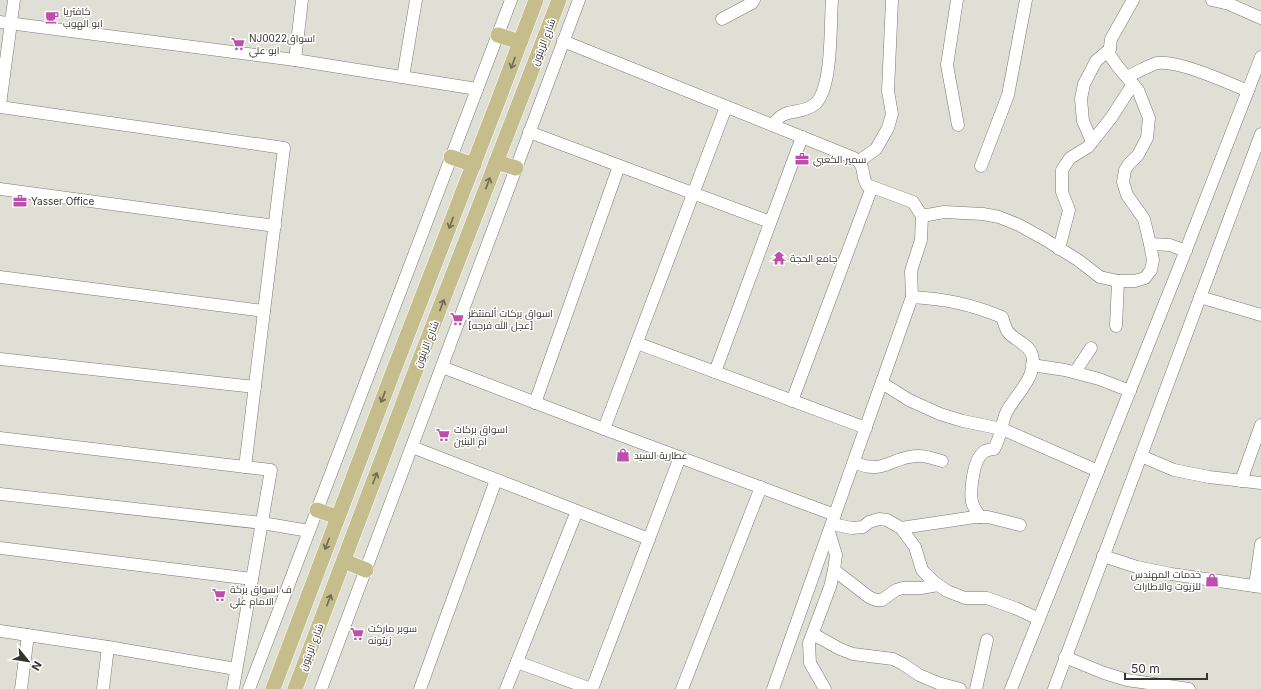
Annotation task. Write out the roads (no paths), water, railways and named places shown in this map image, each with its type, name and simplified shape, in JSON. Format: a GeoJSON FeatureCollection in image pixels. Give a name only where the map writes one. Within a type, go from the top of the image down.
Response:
{"type":"FeatureCollection","features":[{"type":"Feature","properties":{"kind":"main road","name":"شارع الزيتون"},"geometry":{"type":"LineString","coordinates":[[273,689],[536,0]]}},
{"type":"Feature","properties":{"kind":"main road","name":"شارع الزيتون"},"geometry":{"type":"LineString","coordinates":[[295,689],[413,377],[431,334],[559,0]]}},
{"type":"Feature","properties":{"kind":"main road"},"geometry":{"type":"LineString","coordinates":[[498,35],[520,42]]}},
{"type":"Feature","properties":{"kind":"main road"},"geometry":{"type":"LineString","coordinates":[[451,157],[474,165]]}},
{"type":"Feature","properties":{"kind":"main road"},"geometry":{"type":"LineString","coordinates":[[496,162],[516,168]]}},
{"type":"Feature","properties":{"kind":"main road"},"geometry":{"type":"LineString","coordinates":[[411,326],[415,333],[419,335],[431,334]]}},
{"type":"Feature","properties":{"kind":"main road"},"geometry":{"type":"LineString","coordinates":[[393,372],[400,367],[405,367],[409,369],[413,377]]}},
{"type":"Feature","properties":{"kind":"main road"},"geometry":{"type":"LineString","coordinates":[[317,510],[337,518]]}},
{"type":"Feature","properties":{"kind":"main road"},"geometry":{"type":"LineString","coordinates":[[344,561],[366,570]]}},
{"type":"Feature","properties":{"kind":"street"},"geometry":{"type":"LineString","coordinates":[[14,0],[6,22],[0,106],[284,148],[245,467]]}},
{"type":"Feature","properties":{"kind":"street"},"geometry":{"type":"LineString","coordinates":[[295,60],[302,0]]}},
{"type":"Feature","properties":{"kind":"street"},"geometry":{"type":"LineString","coordinates":[[403,77],[416,0]]}},
{"type":"Feature","properties":{"kind":"street"},"geometry":{"type":"LineString","coordinates":[[249,689],[511,0]]}},
{"type":"Feature","properties":{"kind":"street"},"geometry":{"type":"LineString","coordinates":[[323,688],[579,0]]}},
{"type":"Feature","properties":{"kind":"street"},"geometry":{"type":"LineString","coordinates":[[722,19],[752,3],[754,0]]}},
{"type":"Feature","properties":{"kind":"street"},"geometry":{"type":"LineString","coordinates":[[772,125],[783,114],[800,112],[815,104],[824,90],[828,72],[832,0]]}},
{"type":"Feature","properties":{"kind":"street"},"geometry":{"type":"LineString","coordinates":[[860,161],[876,149],[888,128],[892,114],[888,91],[892,0]]}},
{"type":"Feature","properties":{"kind":"street"},"geometry":{"type":"LineString","coordinates":[[957,0],[947,65],[958,125]]}},
{"type":"Feature","properties":{"kind":"street"},"geometry":{"type":"LineString","coordinates":[[981,166],[1008,95],[1026,0]]}},
{"type":"Feature","properties":{"kind":"street"},"geometry":{"type":"LineString","coordinates":[[922,216],[944,212],[983,214],[998,217],[1019,225],[1059,248],[1100,277],[1118,281],[1136,281],[1145,278],[1151,270],[1153,260],[1150,244],[1144,219],[1127,195],[1123,182],[1125,170],[1138,155],[1147,138],[1149,118],[1138,90],[1109,54],[1111,39],[1133,0]]}},
{"type":"Feature","properties":{"kind":"street"},"geometry":{"type":"LineString","coordinates":[[1212,0],[1228,4],[1261,18]]}},
{"type":"Feature","properties":{"kind":"street"},"geometry":{"type":"LineString","coordinates":[[6,22],[295,60],[477,89]]}},
{"type":"Feature","properties":{"kind":"street"},"geometry":{"type":"LineString","coordinates":[[563,41],[860,161],[864,180],[867,185],[913,202],[922,216],[921,240],[911,271],[912,297],[773,689]]}},
{"type":"Feature","properties":{"kind":"street"},"geometry":{"type":"LineString","coordinates":[[1092,142],[1083,121],[1081,99],[1084,84],[1096,61],[1110,49]]}},
{"type":"Feature","properties":{"kind":"street"},"geometry":{"type":"LineString","coordinates":[[1011,689],[1186,251],[1261,56]]}},
{"type":"Feature","properties":{"kind":"street"},"geometry":{"type":"LineString","coordinates":[[1059,248],[1069,210],[1062,192],[1062,170],[1070,158],[1092,142],[1111,118],[1130,81],[1157,63],[1177,66],[1213,76],[1248,91]]}},
{"type":"Feature","properties":{"kind":"street"},"geometry":{"type":"LineString","coordinates":[[604,429],[726,107]]}},
{"type":"Feature","properties":{"kind":"street"},"geometry":{"type":"LineString","coordinates":[[530,132],[770,222]]}},
{"type":"Feature","properties":{"kind":"street"},"geometry":{"type":"LineString","coordinates":[[1054,689],[1261,134]]}},
{"type":"Feature","properties":{"kind":"street"},"geometry":{"type":"LineString","coordinates":[[715,372],[802,137]]}},
{"type":"Feature","properties":{"kind":"street"},"geometry":{"type":"LineString","coordinates":[[535,403],[619,166]]}},
{"type":"Feature","properties":{"kind":"street"},"geometry":{"type":"LineString","coordinates":[[792,401],[872,187]]}},
{"type":"Feature","properties":{"kind":"street"},"geometry":{"type":"LineString","coordinates":[[0,189],[275,226]]}},
{"type":"Feature","properties":{"kind":"street"},"geometry":{"type":"LineString","coordinates":[[1150,244],[1170,245],[1186,251]]}},
{"type":"Feature","properties":{"kind":"street"},"geometry":{"type":"LineString","coordinates":[[0,277],[264,311]]}},
{"type":"Feature","properties":{"kind":"street"},"geometry":{"type":"LineString","coordinates":[[1116,326],[1118,281]]}},
{"type":"Feature","properties":{"kind":"street"},"geometry":{"type":"LineString","coordinates":[[912,297],[960,302],[1002,317],[1008,332],[1032,355],[1032,372],[1006,414],[999,441],[994,449],[985,452],[978,460],[974,469],[972,503],[980,517]]}},
{"type":"Feature","properties":{"kind":"street"},"geometry":{"type":"LineString","coordinates":[[1200,297],[1261,315]]}},
{"type":"Feature","properties":{"kind":"street"},"geometry":{"type":"LineString","coordinates":[[637,343],[866,428]]}},
{"type":"Feature","properties":{"kind":"street"},"geometry":{"type":"LineString","coordinates":[[1075,372],[1092,348]]}},
{"type":"Feature","properties":{"kind":"street"},"geometry":{"type":"LineString","coordinates":[[0,359],[255,387]]}},
{"type":"Feature","properties":{"kind":"street"},"geometry":{"type":"LineString","coordinates":[[1032,365],[1075,372],[1130,390]]}},
{"type":"Feature","properties":{"kind":"street"},"geometry":{"type":"LineString","coordinates":[[442,367],[761,487],[832,524],[852,528],[863,527],[869,522],[879,519],[887,520],[901,528],[914,547],[922,570],[934,582],[947,591],[965,598],[987,598],[1015,608],[1039,619]]}},
{"type":"Feature","properties":{"kind":"street"},"geometry":{"type":"LineString","coordinates":[[882,383],[909,400],[940,414],[963,421],[1002,429],[1098,471]]}},
{"type":"Feature","properties":{"kind":"street"},"geometry":{"type":"LineString","coordinates":[[1241,481],[1261,425]]}},
{"type":"Feature","properties":{"kind":"street"},"geometry":{"type":"LineString","coordinates":[[0,438],[271,470],[233,689]]}},
{"type":"Feature","properties":{"kind":"street"},"geometry":{"type":"LineString","coordinates":[[412,447],[649,539]]}},
{"type":"Feature","properties":{"kind":"street"},"geometry":{"type":"LineString","coordinates":[[854,462],[864,467],[876,468],[886,466],[903,458],[918,456],[942,461]]}},
{"type":"Feature","properties":{"kind":"street"},"geometry":{"type":"LineString","coordinates":[[1140,456],[1174,470],[1209,477],[1261,484]]}},
{"type":"Feature","properties":{"kind":"street"},"geometry":{"type":"LineString","coordinates":[[517,662],[591,689],[680,457]]}},
{"type":"Feature","properties":{"kind":"street"},"geometry":{"type":"LineString","coordinates":[[420,689],[496,480]]}},
{"type":"Feature","properties":{"kind":"street"},"geometry":{"type":"LineString","coordinates":[[682,689],[761,487]]}},
{"type":"Feature","properties":{"kind":"street"},"geometry":{"type":"LineString","coordinates":[[0,494],[262,523],[309,531]]}},
{"type":"Feature","properties":{"kind":"street"},"geometry":{"type":"LineString","coordinates":[[506,689],[576,511]]}},
{"type":"Feature","properties":{"kind":"street"},"geometry":{"type":"LineString","coordinates":[[901,528],[980,517],[988,517],[1020,525]]}},
{"type":"Feature","properties":{"kind":"street"},"geometry":{"type":"LineString","coordinates":[[824,689],[810,663],[809,643],[830,587],[834,570],[836,555],[832,524]]}},
{"type":"Feature","properties":{"kind":"street"},"geometry":{"type":"LineString","coordinates":[[1103,556],[1137,568],[1258,587],[1261,544]]}},
{"type":"Feature","properties":{"kind":"street"},"geometry":{"type":"LineString","coordinates":[[0,548],[252,579]]}},
{"type":"Feature","properties":{"kind":"street"},"geometry":{"type":"LineString","coordinates":[[834,570],[876,600],[882,600],[896,590],[903,588],[921,588],[938,585]]}},
{"type":"Feature","properties":{"kind":"street"},"geometry":{"type":"LineString","coordinates":[[0,631],[108,647],[236,669]]}},
{"type":"Feature","properties":{"kind":"street"},"geometry":{"type":"LineString","coordinates":[[813,634],[840,649],[853,654],[893,659],[903,664],[919,676],[938,684],[960,689]]}},
{"type":"Feature","properties":{"kind":"street"},"geometry":{"type":"LineString","coordinates":[[21,689],[28,635]]}},
{"type":"Feature","properties":{"kind":"street"},"geometry":{"type":"LineString","coordinates":[[976,689],[987,640]]}},
{"type":"Feature","properties":{"kind":"street"},"geometry":{"type":"LineString","coordinates":[[103,689],[108,647]]}},
{"type":"Feature","properties":{"kind":"street"},"geometry":{"type":"LineString","coordinates":[[1065,657],[1104,673],[1127,680],[1158,687],[1189,689]]}},
{"type":"Feature","properties":{"kind":"place","name":"كافتريا ابو الهوب"},"geometry":{"type":"Point","coordinates":[52,17]}},
{"type":"Feature","properties":{"kind":"place","name":"NJ0022اسواق ابو علي"},"geometry":{"type":"Point","coordinates":[238,44]}},
{"type":"Feature","properties":{"kind":"place","name":"سمير الكعبي"},"geometry":{"type":"Point","coordinates":[802,159]}},
{"type":"Feature","properties":{"kind":"place","name":"Yasser Office"},"geometry":{"type":"Point","coordinates":[20,201]}},
{"type":"Feature","properties":{"kind":"place","name":"جامع الحجة"},"geometry":{"type":"Point","coordinates":[779,258]}},
{"type":"Feature","properties":{"kind":"place","name":"اسواق بركات ألمنتظر [عجل الله فرجه]"},"geometry":{"type":"Point","coordinates":[457,319]}},
{"type":"Feature","properties":{"kind":"place","name":"اسواق بركات ام البنين"},"geometry":{"type":"Point","coordinates":[443,435]}},
{"type":"Feature","properties":{"kind":"place","name":"عطارية السيد"},"geometry":{"type":"Point","coordinates":[623,455]}},
{"type":"Feature","properties":{"kind":"place","name":"خدمات المهندس للزيوت والاطارات"},"geometry":{"type":"Point","coordinates":[1212,580]}},
{"type":"Feature","properties":{"kind":"place","name":"ف اسواق بركة الامام علي"},"geometry":{"type":"Point","coordinates":[219,595]}},
{"type":"Feature","properties":{"kind":"place","name":"سوبر ماركت زيتونه"},"geometry":{"type":"Point","coordinates":[357,634]}}]}
